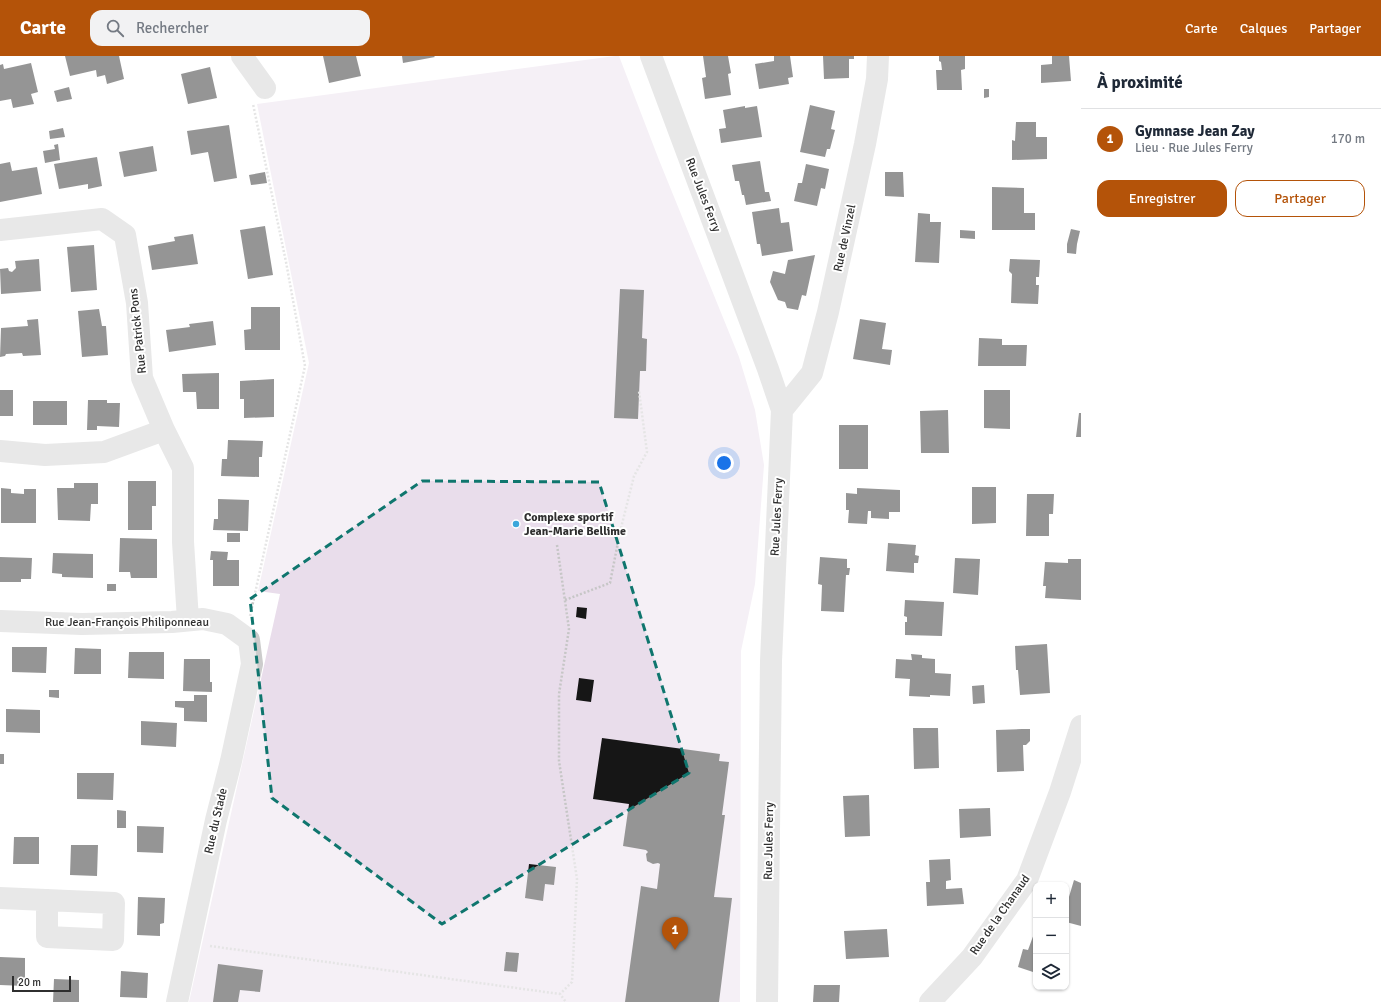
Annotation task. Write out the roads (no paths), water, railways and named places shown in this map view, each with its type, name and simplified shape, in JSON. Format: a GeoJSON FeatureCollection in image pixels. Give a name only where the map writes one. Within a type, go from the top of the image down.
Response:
{"type":"FeatureCollection","features":[{"type":"Feature","properties":{"kind":"street"},"geometry":{"type":"LineString","coordinates":[[242,56],[265,88]]}},
{"type":"Feature","properties":{"kind":"street","name":"Rue Jules Ferry"},"geometry":{"type":"LineString","coordinates":[[651,56],[782,410],[771,661],[767,1002]]}},
{"type":"Feature","properties":{"kind":"street","name":"Rue de Vinzel"},"geometry":{"type":"LineString","coordinates":[[782,410],[812,374],[828,312],[865,144],[877,79],[878,56]]}},
{"type":"Feature","properties":{"kind":"street","name":"Rue Patrick Pons"},"geometry":{"type":"LineString","coordinates":[[0,230],[102,219],[125,235],[137,303],[142,378],[164,430],[183,468],[184,542],[188,620]]}},
{"type":"Feature","properties":{"kind":"street"},"geometry":{"type":"LineString","coordinates":[[0,451],[45,455],[104,452],[164,430]]}},
{"type":"Feature","properties":{"kind":"street","name":"Rue Jean-François Philiponneau"},"geometry":{"type":"LineString","coordinates":[[0,621],[82,624],[203,619],[227,624],[247,639]]}},
{"type":"Feature","properties":{"kind":"street","name":"Rue du Stade"},"geometry":{"type":"LineString","coordinates":[[177,1002],[216,820],[252,664],[247,639]]}},
{"type":"Feature","properties":{"kind":"street","name":"Rue de la Chanaud"},"geometry":{"type":"LineString","coordinates":[[930,1002],[972,957],[1027,880],[1060,792],[1081,726]]}},
{"type":"Feature","properties":{"kind":"street"},"geometry":{"type":"LineString","coordinates":[[0,898],[47,900]]}},
{"type":"Feature","properties":{"kind":"place","name":"Complexe sportif Jean-Marie Bellime"},"geometry":{"type":"Point","coordinates":[516,524]}},
{"type":"Feature","properties":{"kind":"place","name":"Gymnase Jean Zay"},"geometry":{"type":"Point","coordinates":[675,950]}}]}
